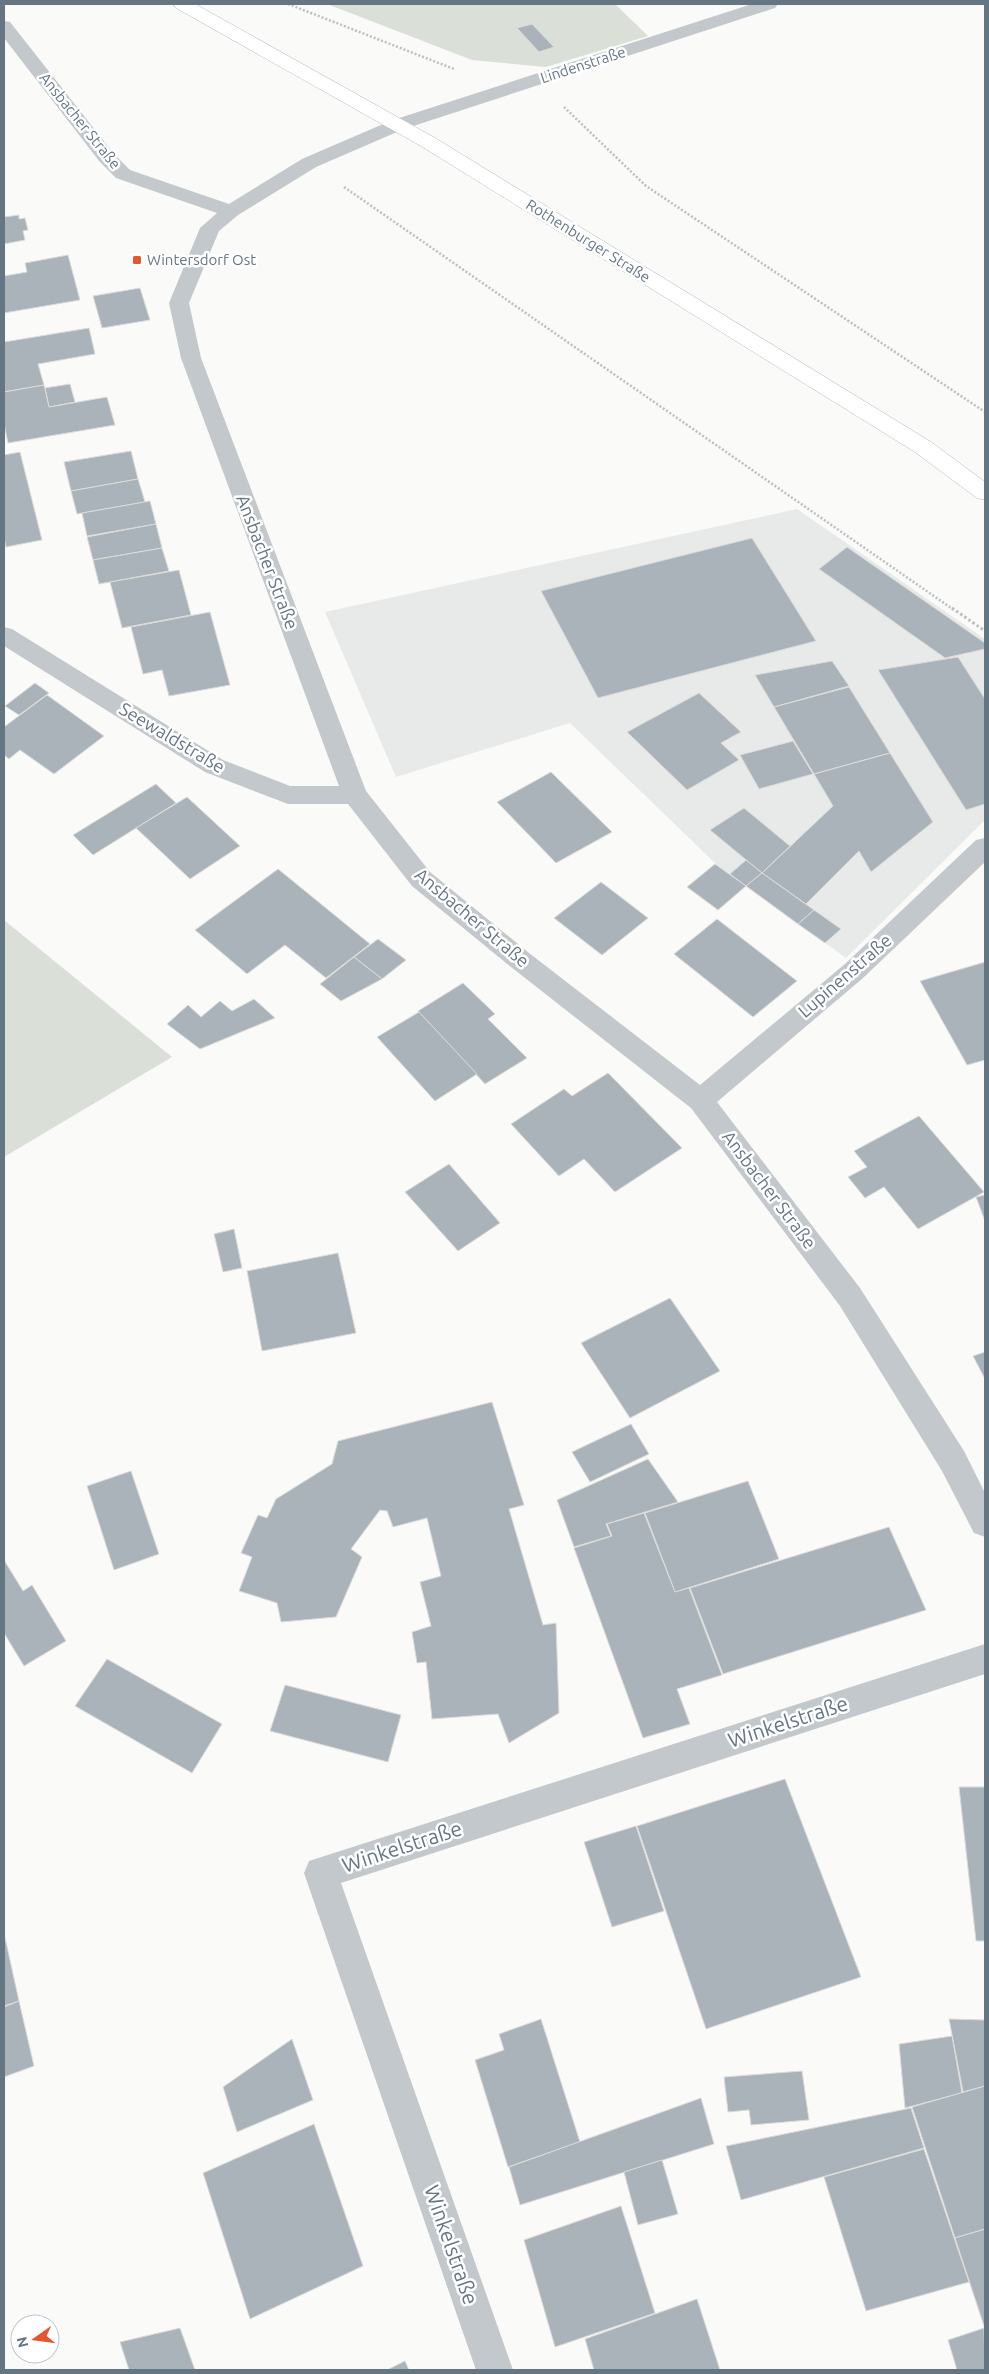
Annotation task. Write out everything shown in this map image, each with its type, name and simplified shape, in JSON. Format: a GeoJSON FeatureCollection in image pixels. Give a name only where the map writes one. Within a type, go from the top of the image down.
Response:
{"type":"FeatureCollection","features":[{"type":"Feature","properties":{"kind":"main road","name":"Rothenburger Straße"},"geometry":{"type":"LineString","coordinates":[[182,4],[428,142],[923,447],[985,493]]}},
{"type":"Feature","properties":{"kind":"street","name":"Lindenstraße"},"geometry":{"type":"LineString","coordinates":[[397,125],[769,4]]}},
{"type":"Feature","properties":{"kind":"street","name":"Ansbacher Straße"},"geometry":{"type":"LineString","coordinates":[[4,26],[107,158],[123,174],[232,211]]}},
{"type":"Feature","properties":{"kind":"street","name":"Ansbacher Straße"},"geometry":{"type":"LineString","coordinates":[[397,125],[309,163],[232,211],[210,228],[179,303],[189,348],[355,795],[421,879],[520,960],[700,1100],[850,1297],[953,1461],[985,1523]]}},
{"type":"Feature","properties":{"kind":"street","name":"Seewaldstraße"},"geometry":{"type":"LineString","coordinates":[[4,635],[214,766],[288,795],[355,795]]}},
{"type":"Feature","properties":{"kind":"street","name":"Lupinenstraße"},"geometry":{"type":"LineString","coordinates":[[700,1100],[854,971],[985,847]]}},
{"type":"Feature","properties":{"kind":"street","name":"Winkelstraße"},"geometry":{"type":"LineString","coordinates":[[494,2370],[321,1873],[985,1659]]}},
{"type":"Feature","properties":{"kind":"path"},"geometry":{"type":"LineString","coordinates":[[288,4],[462,72]]}},
{"type":"Feature","properties":{"kind":"path"},"geometry":{"type":"LineString","coordinates":[[536,81],[646,186],[985,412]]}},
{"type":"Feature","properties":{"kind":"path"},"geometry":{"type":"LineString","coordinates":[[309,163],[985,631]]}},
{"type":"Feature","properties":{"kind":"shaded area"},"geometry":{"type":"Polygon","coordinates":[[[327,4],[615,4],[648,36],[546,67],[472,60],[327,4]]]}},
{"type":"Feature","properties":{"kind":"shaded area"},"geometry":{"type":"Polygon","coordinates":[[[797,509],[985,639],[985,820],[846,958],[716,864],[570,723],[396,777],[325,612],[797,509]]]}},
{"type":"Feature","properties":{"kind":"shaded area"},"geometry":{"type":"Polygon","coordinates":[[[4,920],[172,1057],[4,1157],[4,920]]]}},
{"type":"Feature","properties":{"kind":"building"},"geometry":{"type":"Polygon","coordinates":[[[532,24],[554,47],[539,52],[517,28],[532,24]]]}},
{"type":"Feature","properties":{"kind":"building"},"geometry":{"type":"Polygon","coordinates":[[[19,215],[19,219],[25,218],[28,230],[23,231],[25,240],[4,244],[4,217],[19,215]]]}},
{"type":"Feature","properties":{"kind":"building"},"geometry":{"type":"Polygon","coordinates":[[[68,255],[80,300],[4,313],[4,276],[27,272],[25,263],[68,255]]]}},
{"type":"Feature","properties":{"kind":"building"},"geometry":{"type":"Polygon","coordinates":[[[140,288],[150,320],[102,328],[93,296],[140,288]]]}},
{"type":"Feature","properties":{"kind":"building"},"geometry":{"type":"Polygon","coordinates":[[[89,328],[95,354],[38,364],[44,385],[4,392],[4,342],[89,328]]]}},
{"type":"Feature","properties":{"kind":"building"},"geometry":{"type":"Polygon","coordinates":[[[70,384],[75,402],[49,407],[45,388],[70,384]]]}},
{"type":"Feature","properties":{"kind":"building"},"geometry":{"type":"Polygon","coordinates":[[[44,385],[49,407],[107,397],[115,425],[8,443],[4,424],[4,392],[44,385]]]}},
{"type":"Feature","properties":{"kind":"building"},"geometry":{"type":"Polygon","coordinates":[[[131,451],[138,479],[71,491],[64,462],[131,451]]]}},
{"type":"Feature","properties":{"kind":"building"},"geometry":{"type":"Polygon","coordinates":[[[20,452],[42,540],[6,547],[4,538],[4,455],[20,452]]]}},
{"type":"Feature","properties":{"kind":"building"},"geometry":{"type":"Polygon","coordinates":[[[138,479],[145,502],[77,514],[71,491],[138,479]]]}},
{"type":"Feature","properties":{"kind":"building"},"geometry":{"type":"Polygon","coordinates":[[[150,501],[156,524],[87,536],[82,513],[150,501]]]}},
{"type":"Feature","properties":{"kind":"building"},"geometry":{"type":"Polygon","coordinates":[[[156,524],[162,548],[93,560],[87,537],[156,524]]]}},
{"type":"Feature","properties":{"kind":"building"},"geometry":{"type":"Polygon","coordinates":[[[752,538],[816,641],[598,698],[541,591],[752,538]]]}},
{"type":"Feature","properties":{"kind":"building"},"geometry":{"type":"Polygon","coordinates":[[[847,547],[985,643],[985,649],[945,658],[819,569],[847,547]]]}},
{"type":"Feature","properties":{"kind":"building"},"geometry":{"type":"Polygon","coordinates":[[[162,548],[169,571],[99,584],[93,560],[162,548]]]}},
{"type":"Feature","properties":{"kind":"building"},"geometry":{"type":"Polygon","coordinates":[[[179,570],[191,615],[122,628],[110,582],[179,570]]]}},
{"type":"Feature","properties":{"kind":"building"},"geometry":{"type":"Polygon","coordinates":[[[210,612],[230,685],[169,696],[162,670],[143,674],[131,627],[210,612]]]}},
{"type":"Feature","properties":{"kind":"building"},"geometry":{"type":"Polygon","coordinates":[[[958,657],[985,699],[985,804],[966,810],[878,670],[958,657]]]}},
{"type":"Feature","properties":{"kind":"building"},"geometry":{"type":"Polygon","coordinates":[[[832,661],[849,686],[774,707],[755,675],[832,661]]]}},
{"type":"Feature","properties":{"kind":"building"},"geometry":{"type":"Polygon","coordinates":[[[35,683],[49,693],[19,715],[5,706],[35,683]]]}},
{"type":"Feature","properties":{"kind":"building"},"geometry":{"type":"Polygon","coordinates":[[[849,687],[890,753],[814,774],[774,707],[849,687]]]}},
{"type":"Feature","properties":{"kind":"building"},"geometry":{"type":"Polygon","coordinates":[[[699,693],[741,732],[721,743],[739,760],[687,790],[627,732],[699,693]]]}},
{"type":"Feature","properties":{"kind":"building"},"geometry":{"type":"Polygon","coordinates":[[[47,695],[104,736],[54,774],[20,750],[9,759],[4,755],[4,727],[47,695]]]}},
{"type":"Feature","properties":{"kind":"building"},"geometry":{"type":"Polygon","coordinates":[[[793,741],[813,774],[759,789],[740,755],[793,741]]]}},
{"type":"Feature","properties":{"kind":"building"},"geometry":{"type":"Polygon","coordinates":[[[890,753],[933,822],[871,872],[859,851],[806,904],[762,873],[833,806],[814,774],[890,753]]]}},
{"type":"Feature","properties":{"kind":"building"},"geometry":{"type":"Polygon","coordinates":[[[551,772],[612,832],[556,863],[497,802],[551,772]]]}},
{"type":"Feature","properties":{"kind":"building"},"geometry":{"type":"Polygon","coordinates":[[[156,784],[176,803],[93,855],[73,835],[156,784]]]}},
{"type":"Feature","properties":{"kind":"building"},"geometry":{"type":"Polygon","coordinates":[[[187,797],[240,846],[190,879],[136,828],[187,797]]]}},
{"type":"Feature","properties":{"kind":"building"},"geometry":{"type":"Polygon","coordinates":[[[744,808],[790,846],[762,873],[710,830],[744,808]]]}},
{"type":"Feature","properties":{"kind":"building"},"geometry":{"type":"Polygon","coordinates":[[[746,860],[762,873],[746,886],[730,874],[746,860]]]}},
{"type":"Feature","properties":{"kind":"building"},"geometry":{"type":"Polygon","coordinates":[[[715,864],[746,886],[718,910],[687,887],[715,864]]]}},
{"type":"Feature","properties":{"kind":"building"},"geometry":{"type":"Polygon","coordinates":[[[278,869],[370,944],[326,978],[285,945],[247,974],[195,930],[278,869]]]}},
{"type":"Feature","properties":{"kind":"building"},"geometry":{"type":"Polygon","coordinates":[[[762,873],[814,910],[798,924],[746,886],[762,873]]]}},
{"type":"Feature","properties":{"kind":"building"},"geometry":{"type":"Polygon","coordinates":[[[601,882],[648,918],[602,955],[554,918],[601,882]]]}},
{"type":"Feature","properties":{"kind":"building"},"geometry":{"type":"Polygon","coordinates":[[[814,910],[841,929],[825,943],[798,924],[814,910]]]}},
{"type":"Feature","properties":{"kind":"building"},"geometry":{"type":"Polygon","coordinates":[[[717,919],[797,981],[753,1017],[674,954],[717,919]]]}},
{"type":"Feature","properties":{"kind":"building"},"geometry":{"type":"Polygon","coordinates":[[[378,939],[406,960],[382,979],[354,957],[378,939]]]}},
{"type":"Feature","properties":{"kind":"building"},"geometry":{"type":"Polygon","coordinates":[[[354,957],[382,979],[341,1001],[320,984],[354,957]]]}},
{"type":"Feature","properties":{"kind":"building"},"geometry":{"type":"Polygon","coordinates":[[[985,962],[985,1060],[967,1065],[920,981],[985,962]]]}},
{"type":"Feature","properties":{"kind":"building"},"geometry":{"type":"Polygon","coordinates":[[[463,983],[495,1014],[488,1019],[527,1058],[485,1084],[418,1011],[463,983]]]}},
{"type":"Feature","properties":{"kind":"building"},"geometry":{"type":"Polygon","coordinates":[[[254,999],[275,1018],[200,1049],[167,1024],[188,1005],[201,1017],[220,1001],[232,1011],[254,999]]]}},
{"type":"Feature","properties":{"kind":"building"},"geometry":{"type":"Polygon","coordinates":[[[419,1012],[477,1074],[435,1101],[377,1037],[419,1012]]]}},
{"type":"Feature","properties":{"kind":"building"},"geometry":{"type":"Polygon","coordinates":[[[608,1073],[682,1148],[615,1192],[584,1159],[559,1176],[511,1124],[564,1089],[572,1096],[608,1073]]]}},
{"type":"Feature","properties":{"kind":"building"},"geometry":{"type":"Polygon","coordinates":[[[919,1116],[984,1192],[918,1229],[884,1187],[865,1198],[848,1177],[867,1167],[854,1151],[919,1116]]]}},
{"type":"Feature","properties":{"kind":"building"},"geometry":{"type":"Polygon","coordinates":[[[449,1164],[500,1223],[458,1251],[405,1192],[449,1164]]]}},
{"type":"Feature","properties":{"kind":"building"},"geometry":{"type":"Polygon","coordinates":[[[985,1195],[985,1221],[976,1197],[985,1195]]]}},
{"type":"Feature","properties":{"kind":"building"},"geometry":{"type":"Polygon","coordinates":[[[234,1229],[242,1268],[223,1272],[214,1234],[234,1229]]]}},
{"type":"Feature","properties":{"kind":"building"},"geometry":{"type":"Polygon","coordinates":[[[338,1253],[356,1333],[262,1351],[247,1271],[338,1253]]]}},
{"type":"Feature","properties":{"kind":"building"},"geometry":{"type":"Polygon","coordinates":[[[670,1298],[720,1371],[630,1418],[581,1343],[670,1298]]]}},
{"type":"Feature","properties":{"kind":"building"},"geometry":{"type":"Polygon","coordinates":[[[985,1352],[985,1379],[973,1356],[985,1352]]]}},
{"type":"Feature","properties":{"kind":"building"},"geometry":{"type":"Polygon","coordinates":[[[492,1402],[524,1505],[509,1509],[543,1625],[556,1623],[559,1713],[509,1743],[498,1714],[432,1719],[426,1662],[417,1663],[412,1632],[431,1626],[420,1582],[441,1576],[427,1518],[393,1527],[387,1511],[380,1510],[351,1549],[362,1557],[336,1617],[281,1622],[277,1603],[239,1591],[252,1557],[241,1553],[258,1515],[267,1518],[276,1499],[332,1464],[338,1441],[492,1402]]]}},
{"type":"Feature","properties":{"kind":"building"},"geometry":{"type":"Polygon","coordinates":[[[631,1424],[649,1454],[590,1482],[572,1452],[631,1424]]]}},
{"type":"Feature","properties":{"kind":"building"},"geometry":{"type":"Polygon","coordinates":[[[648,1459],[678,1502],[606,1524],[611,1536],[574,1547],[557,1500],[648,1459]]]}},
{"type":"Feature","properties":{"kind":"building"},"geometry":{"type":"Polygon","coordinates":[[[131,1471],[159,1554],[114,1570],[87,1486],[131,1471]]]}},
{"type":"Feature","properties":{"kind":"building"},"geometry":{"type":"Polygon","coordinates":[[[748,1481],[779,1559],[675,1592],[645,1513],[748,1481]]]}},
{"type":"Feature","properties":{"kind":"building"},"geometry":{"type":"Polygon","coordinates":[[[644,1513],[675,1592],[689,1588],[722,1675],[677,1689],[690,1724],[643,1738],[574,1548],[612,1536],[607,1524],[644,1513]]]}},
{"type":"Feature","properties":{"kind":"building"},"geometry":{"type":"Polygon","coordinates":[[[889,1527],[926,1610],[723,1674],[690,1588],[889,1527]]]}},
{"type":"Feature","properties":{"kind":"building"},"geometry":{"type":"Polygon","coordinates":[[[4,1560],[23,1591],[32,1585],[66,1641],[24,1666],[4,1633],[4,1560]]]}},
{"type":"Feature","properties":{"kind":"building"},"geometry":{"type":"Polygon","coordinates":[[[107,1659],[222,1724],[192,1773],[75,1706],[107,1659]]]}},
{"type":"Feature","properties":{"kind":"building"},"geometry":{"type":"Polygon","coordinates":[[[285,1685],[401,1715],[388,1762],[270,1731],[285,1685]]]}},
{"type":"Feature","properties":{"kind":"building"},"geometry":{"type":"Polygon","coordinates":[[[785,1779],[861,1977],[706,2029],[637,1826],[785,1779]]]}},
{"type":"Feature","properties":{"kind":"building"},"geometry":{"type":"Polygon","coordinates":[[[959,1787],[985,1787],[985,1941],[976,1941],[959,1787]]]}},
{"type":"Feature","properties":{"kind":"building"},"geometry":{"type":"Polygon","coordinates":[[[636,1826],[664,1911],[612,1927],[584,1842],[636,1826]]]}},
{"type":"Feature","properties":{"kind":"building"},"geometry":{"type":"Polygon","coordinates":[[[4,1933],[19,2001],[4,2006],[4,1933]]]}},
{"type":"Feature","properties":{"kind":"building"},"geometry":{"type":"Polygon","coordinates":[[[19,2001],[34,2066],[4,2077],[4,2007],[19,2001]]]}},
{"type":"Feature","properties":{"kind":"building"},"geometry":{"type":"Polygon","coordinates":[[[541,2019],[580,2142],[508,2167],[475,2060],[504,2050],[499,2034],[541,2019]]]}},
{"type":"Feature","properties":{"kind":"building"},"geometry":{"type":"Polygon","coordinates":[[[949,2019],[985,2020],[985,2086],[963,2092],[949,2019]]]}},
{"type":"Feature","properties":{"kind":"building"},"geometry":{"type":"Polygon","coordinates":[[[952,2036],[962,2093],[905,2108],[899,2044],[952,2036]]]}},
{"type":"Feature","properties":{"kind":"building"},"geometry":{"type":"Polygon","coordinates":[[[292,2039],[313,2100],[237,2132],[223,2087],[292,2039]]]}},
{"type":"Feature","properties":{"kind":"building"},"geometry":{"type":"Polygon","coordinates":[[[802,2071],[809,2120],[751,2125],[749,2110],[728,2112],[724,2077],[802,2071]]]}},
{"type":"Feature","properties":{"kind":"building"},"geometry":{"type":"Polygon","coordinates":[[[985,2086],[985,2229],[955,2238],[912,2107],[985,2086]]]}},
{"type":"Feature","properties":{"kind":"building"},"geometry":{"type":"Polygon","coordinates":[[[701,2098],[714,2144],[520,2205],[509,2167],[701,2098]]]}},
{"type":"Feature","properties":{"kind":"building"},"geometry":{"type":"Polygon","coordinates":[[[911,2108],[924,2148],[741,2200],[726,2146],[911,2108]]]}},
{"type":"Feature","properties":{"kind":"building"},"geometry":{"type":"Polygon","coordinates":[[[314,2124],[363,2266],[250,2319],[203,2173],[314,2124]]]}},
{"type":"Feature","properties":{"kind":"building"},"geometry":{"type":"Polygon","coordinates":[[[924,2149],[969,2282],[866,2311],[824,2177],[924,2149]]]}},
{"type":"Feature","properties":{"kind":"building"},"geometry":{"type":"Polygon","coordinates":[[[662,2160],[678,2214],[638,2225],[624,2172],[662,2160]]]}},
{"type":"Feature","properties":{"kind":"building"},"geometry":{"type":"Polygon","coordinates":[[[621,2206],[655,2313],[555,2347],[524,2240],[621,2206]]]}},
{"type":"Feature","properties":{"kind":"building"},"geometry":{"type":"Polygon","coordinates":[[[985,2229],[985,2329],[955,2238],[985,2229]]]}},
{"type":"Feature","properties":{"kind":"building"},"geometry":{"type":"Polygon","coordinates":[[[697,2299],[720,2370],[594,2370],[585,2339],[697,2299]]]}},
{"type":"Feature","properties":{"kind":"building"},"geometry":{"type":"Polygon","coordinates":[[[180,2328],[195,2370],[129,2370],[120,2342],[180,2328]]]}},
{"type":"Feature","properties":{"kind":"building"},"geometry":{"type":"Polygon","coordinates":[[[984,2328],[985,2370],[957,2370],[948,2340],[984,2328]]]}},
{"type":"Feature","properties":{"kind":"building"},"geometry":{"type":"Polygon","coordinates":[[[405,2361],[409,2370],[387,2370],[405,2361]]]}},
{"type":"Feature","properties":{"kind":"place","name":"Wintersdorf Ost"},"geometry":{"type":"Point","coordinates":[137,260]}}]}
